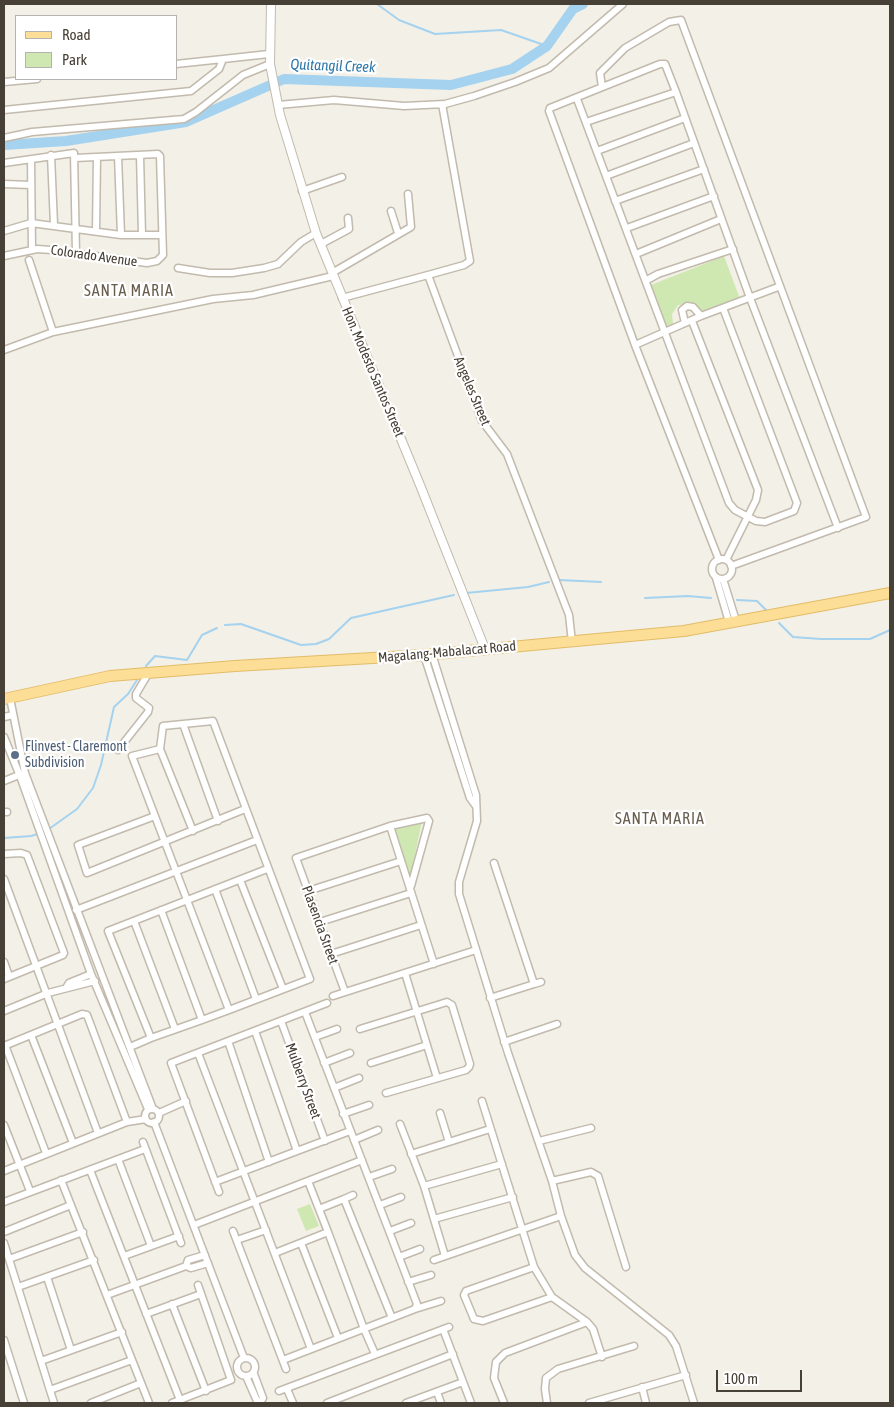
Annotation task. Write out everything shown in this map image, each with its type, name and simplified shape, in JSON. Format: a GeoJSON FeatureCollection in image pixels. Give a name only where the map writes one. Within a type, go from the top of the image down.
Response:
{"type":"FeatureCollection","features":[{"type":"Feature","properties":{"kind":"main road","name":"Magalang-Mabalacat Road"},"geometry":{"type":"LineString","coordinates":[[7,699],[110,676],[235,666],[428,655],[684,631],[732,619],[890,593]]}},
{"type":"Feature","properties":{"kind":"street","name":"Hon. Modesto Santos Street"},"geometry":{"type":"LineString","coordinates":[[271,4],[270,64],[278,106],[302,191],[332,274],[420,485],[485,649]]}},
{"type":"Feature","properties":{"kind":"street"},"geometry":{"type":"LineString","coordinates":[[278,106],[307,101],[334,100],[404,106],[442,104],[515,82],[549,68],[623,4]]}},
{"type":"Feature","properties":{"kind":"street"},"geometry":{"type":"LineString","coordinates":[[602,87],[600,73],[625,48],[669,22],[681,20],[778,287],[866,517],[731,566]]}},
{"type":"Feature","properties":{"kind":"street"},"geometry":{"type":"LineString","coordinates":[[178,64],[270,54]]}},
{"type":"Feature","properties":{"kind":"street"},"geometry":{"type":"LineString","coordinates":[[4,110],[191,91],[219,68],[223,59]]}},
{"type":"Feature","properties":{"kind":"street"},"geometry":{"type":"LineString","coordinates":[[4,138],[32,132],[184,119],[196,112],[242,74],[270,64]]}},
{"type":"Feature","properties":{"kind":"street"},"geometry":{"type":"LineString","coordinates":[[731,566],[722,560],[635,345],[549,111],[550,108],[663,64],[665,64],[676,92],[750,298],[838,528]]}},
{"type":"Feature","properties":{"kind":"street"},"geometry":{"type":"LineString","coordinates":[[4,82],[26,80]]}},
{"type":"Feature","properties":{"kind":"street"},"geometry":{"type":"LineString","coordinates":[[586,122],[676,92]]}},
{"type":"Feature","properties":{"kind":"street"},"geometry":{"type":"LineString","coordinates":[[577,99],[647,280],[729,503],[735,510],[756,521],[765,522],[794,511],[798,503],[723,308]]}},
{"type":"Feature","properties":{"kind":"street"},"geometry":{"type":"LineString","coordinates":[[342,298],[464,265],[470,260],[442,104]]}},
{"type":"Feature","properties":{"kind":"street"},"geometry":{"type":"LineString","coordinates":[[597,151],[685,118]]}},
{"type":"Feature","properties":{"kind":"street"},"geometry":{"type":"LineString","coordinates":[[606,176],[694,143]]}},
{"type":"Feature","properties":{"kind":"street"},"geometry":{"type":"LineString","coordinates":[[4,163],[31,160],[71,151],[74,153],[76,253]]}},
{"type":"Feature","properties":{"kind":"street"},"geometry":{"type":"LineString","coordinates":[[51,155],[54,225]]}},
{"type":"Feature","properties":{"kind":"street"},"geometry":{"type":"LineString","coordinates":[[140,155],[142,235]]}},
{"type":"Feature","properties":{"kind":"street"},"geometry":{"type":"LineString","coordinates":[[118,156],[121,235]]}},
{"type":"Feature","properties":{"kind":"street"},"geometry":{"type":"LineString","coordinates":[[4,230],[31,222],[121,235],[162,235],[160,156],[75,158]]}},
{"type":"Feature","properties":{"kind":"street"},"geometry":{"type":"LineString","coordinates":[[96,231],[97,158]]}},
{"type":"Feature","properties":{"kind":"street"},"geometry":{"type":"LineString","coordinates":[[31,160],[32,250]]}},
{"type":"Feature","properties":{"kind":"street"},"geometry":{"type":"LineString","coordinates":[[615,201],[704,170]]}},
{"type":"Feature","properties":{"kind":"street"},"geometry":{"type":"LineString","coordinates":[[302,191],[342,177]]}},
{"type":"Feature","properties":{"kind":"street"},"geometry":{"type":"LineString","coordinates":[[4,184],[31,185]]}},
{"type":"Feature","properties":{"kind":"street"},"geometry":{"type":"LineString","coordinates":[[4,350],[53,332],[213,298],[253,295],[332,274],[411,227],[408,194]]}},
{"type":"Feature","properties":{"kind":"street"},"geometry":{"type":"LineString","coordinates":[[627,228],[714,196]]}},
{"type":"Feature","properties":{"kind":"street"},"geometry":{"type":"LineString","coordinates":[[391,211],[398,233]]}},
{"type":"Feature","properties":{"kind":"street"},"geometry":{"type":"LineString","coordinates":[[321,244],[349,229],[348,218]]}},
{"type":"Feature","properties":{"kind":"street"},"geometry":{"type":"LineString","coordinates":[[636,254],[722,219]]}},
{"type":"Feature","properties":{"kind":"street"},"geometry":{"type":"LineString","coordinates":[[178,268],[232,273],[264,268],[278,264],[300,242],[316,233]]}},
{"type":"Feature","properties":{"kind":"street","name":"Colorado Avenue"},"geometry":{"type":"LineString","coordinates":[[4,256],[32,250],[76,253],[147,264],[157,261],[163,255],[162,235]]}},
{"type":"Feature","properties":{"kind":"street"},"geometry":{"type":"LineString","coordinates":[[647,280],[658,274],[733,249]]}},
{"type":"Feature","properties":{"kind":"street"},"geometry":{"type":"LineString","coordinates":[[29,260],[53,332]]}},
{"type":"Feature","properties":{"kind":"street","name":"Angeles Street"},"geometry":{"type":"LineString","coordinates":[[428,275],[482,421],[507,454],[569,616],[572,642]]}},
{"type":"Feature","properties":{"kind":"street"},"geometry":{"type":"LineString","coordinates":[[635,345],[701,316],[778,287]]}},
{"type":"Feature","properties":{"kind":"street"},"geometry":{"type":"LineString","coordinates":[[701,316],[693,306],[687,306],[682,310],[758,490],[756,500],[748,516],[722,560],[714,563],[711,569],[732,619]]}},
{"type":"Feature","properties":{"kind":"street"},"geometry":{"type":"LineString","coordinates":[[716,578],[723,580],[729,576],[731,566]]}},
{"type":"Feature","properties":{"kind":"street"},"geometry":{"type":"LineString","coordinates":[[723,580],[732,619]]}},
{"type":"Feature","properties":{"kind":"street"},"geometry":{"type":"LineString","coordinates":[[428,655],[436,666],[476,795],[477,820],[458,888],[490,998],[552,1181],[561,1216],[575,1255],[585,1268],[669,1335],[676,1346],[694,1403]]}},
{"type":"Feature","properties":{"kind":"street"},"geometry":{"type":"LineString","coordinates":[[428,655],[428,668],[470,798],[475,805]]}},
{"type":"Feature","properties":{"kind":"street"},"geometry":{"type":"LineString","coordinates":[[428,668],[436,666]]}},
{"type":"Feature","properties":{"kind":"street"},"geometry":{"type":"LineString","coordinates":[[118,750],[148,712],[146,705],[136,698],[148,674]]}},
{"type":"Feature","properties":{"kind":"street"},"geometry":{"type":"LineString","coordinates":[[7,699],[13,715],[23,774]]}},
{"type":"Feature","properties":{"kind":"street"},"geometry":{"type":"LineString","coordinates":[[4,717],[13,715]]}},
{"type":"Feature","properties":{"kind":"street"},"geometry":{"type":"LineString","coordinates":[[130,1047],[310,979],[267,869],[213,721],[163,726],[160,749],[193,830]]}},
{"type":"Feature","properties":{"kind":"street"},"geometry":{"type":"LineString","coordinates":[[183,724],[218,820]]}},
{"type":"Feature","properties":{"kind":"street"},"geometry":{"type":"LineString","coordinates":[[4,737],[23,774],[42,826],[49,834],[153,1110]]}},
{"type":"Feature","properties":{"kind":"street"},"geometry":{"type":"LineString","coordinates":[[160,749],[132,756],[229,1010]]}},
{"type":"Feature","properties":{"kind":"street"},"geometry":{"type":"LineString","coordinates":[[4,781],[23,774]]}},
{"type":"Feature","properties":{"kind":"street"},"geometry":{"type":"LineString","coordinates":[[155,816],[78,845],[87,873],[245,809]]}},
{"type":"Feature","properties":{"kind":"street"},"geometry":{"type":"LineString","coordinates":[[411,889],[429,819],[425,817],[390,826],[434,964]]}},
{"type":"Feature","properties":{"kind":"street"},"geometry":{"type":"LineString","coordinates":[[42,826],[41,835],[91,974],[158,1118],[154,1122]]}},
{"type":"Feature","properties":{"kind":"street","name":"Plasencia Street"},"geometry":{"type":"LineString","coordinates":[[345,992],[296,858],[390,826]]}},
{"type":"Feature","properties":{"kind":"street"},"geometry":{"type":"LineString","coordinates":[[70,912],[257,840]]}},
{"type":"Feature","properties":{"kind":"street"},"geometry":{"type":"LineString","coordinates":[[48,855],[56,852]]}},
{"type":"Feature","properties":{"kind":"street"},"geometry":{"type":"LineString","coordinates":[[4,854],[21,853],[27,855],[64,953],[64,955],[6,978],[4,962]]}},
{"type":"Feature","properties":{"kind":"street"},"geometry":{"type":"LineString","coordinates":[[308,891],[401,861]]}},
{"type":"Feature","properties":{"kind":"street"},"geometry":{"type":"LineString","coordinates":[[494,863],[534,984]]}},
{"type":"Feature","properties":{"kind":"street"},"geometry":{"type":"LineString","coordinates":[[151,1038],[108,930],[267,869]]}},
{"type":"Feature","properties":{"kind":"street"},"geometry":{"type":"LineString","coordinates":[[4,879],[48,993],[98,1133]]}},
{"type":"Feature","properties":{"kind":"street"},"geometry":{"type":"LineString","coordinates":[[240,880],[283,989]]}},
{"type":"Feature","properties":{"kind":"street"},"geometry":{"type":"LineString","coordinates":[[215,889],[256,1000]]}},
{"type":"Feature","properties":{"kind":"street"},"geometry":{"type":"LineString","coordinates":[[320,922],[411,889]]}},
{"type":"Feature","properties":{"kind":"street"},"geometry":{"type":"LineString","coordinates":[[161,910],[202,1020]]}},
{"type":"Feature","properties":{"kind":"street"},"geometry":{"type":"LineString","coordinates":[[134,921],[175,1029]]}},
{"type":"Feature","properties":{"kind":"street"},"geometry":{"type":"LineString","coordinates":[[331,954],[421,925]]}},
{"type":"Feature","properties":{"kind":"street"},"geometry":{"type":"LineString","coordinates":[[332,996],[476,950]]}},
{"type":"Feature","properties":{"kind":"street"},"geometry":{"type":"LineString","coordinates":[[405,973],[437,1078]]}},
{"type":"Feature","properties":{"kind":"street"},"geometry":{"type":"LineString","coordinates":[[66,988],[69,983],[91,974]]}},
{"type":"Feature","properties":{"kind":"street"},"geometry":{"type":"LineString","coordinates":[[4,1011],[48,993],[66,988],[72,989],[95,981]]}},
{"type":"Feature","properties":{"kind":"street"},"geometry":{"type":"LineString","coordinates":[[490,998],[542,982]]}},
{"type":"Feature","properties":{"kind":"street"},"geometry":{"type":"LineString","coordinates":[[360,1029],[450,1002],[470,1064],[466,1070],[386,1093]]}},
{"type":"Feature","properties":{"kind":"street"},"geometry":{"type":"LineString","coordinates":[[219,1192],[171,1063],[327,1003]]}},
{"type":"Feature","properties":{"kind":"street"},"geometry":{"type":"LineString","coordinates":[[305,1012],[390,1231],[417,1304],[416,1309]]}},
{"type":"Feature","properties":{"kind":"street"},"geometry":{"type":"LineString","coordinates":[[46,1154],[5,1045],[59,1025],[82,1014],[87,1015],[127,1122]]}},
{"type":"Feature","properties":{"kind":"street","name":"Mulberry Street"},"geometry":{"type":"LineString","coordinates":[[280,1021],[325,1141]]}},
{"type":"Feature","properties":{"kind":"street"},"geometry":{"type":"LineString","coordinates":[[504,1042],[557,1024]]}},
{"type":"Feature","properties":{"kind":"street"},"geometry":{"type":"LineString","coordinates":[[315,1037],[337,1029]]}},
{"type":"Feature","properties":{"kind":"street"},"geometry":{"type":"LineString","coordinates":[[255,1031],[297,1151]]}},
{"type":"Feature","properties":{"kind":"street"},"geometry":{"type":"LineString","coordinates":[[32,1035],[73,1143]]}},
{"type":"Feature","properties":{"kind":"street"},"geometry":{"type":"LineString","coordinates":[[228,1041],[269,1162]]}},
{"type":"Feature","properties":{"kind":"street"},"geometry":{"type":"LineString","coordinates":[[372,1063],[427,1045]]}},
{"type":"Feature","properties":{"kind":"street"},"geometry":{"type":"LineString","coordinates":[[198,1053],[311,1349]]}},
{"type":"Feature","properties":{"kind":"street"},"geometry":{"type":"LineString","coordinates":[[324,1063],[350,1053]]}},
{"type":"Feature","properties":{"kind":"street"},"geometry":{"type":"LineString","coordinates":[[334,1088],[359,1078]]}},
{"type":"Feature","properties":{"kind":"street"},"geometry":{"type":"LineString","coordinates":[[146,1120],[145,1113],[186,1101]]}},
{"type":"Feature","properties":{"kind":"street"},"geometry":{"type":"LineString","coordinates":[[482,1101],[534,1267],[552,1297],[593,1329],[602,1357]]}},
{"type":"Feature","properties":{"kind":"street"},"geometry":{"type":"LineString","coordinates":[[343,1114],[369,1106]]}},
{"type":"Feature","properties":{"kind":"street"},"geometry":{"type":"LineString","coordinates":[[440,1114],[449,1142]]}},
{"type":"Feature","properties":{"kind":"street"},"geometry":{"type":"LineString","coordinates":[[4,1171],[127,1122],[146,1120],[154,1122]]}},
{"type":"Feature","properties":{"kind":"street"},"geometry":{"type":"LineString","coordinates":[[154,1122],[244,1358]]}},
{"type":"Feature","properties":{"kind":"street"},"geometry":{"type":"LineString","coordinates":[[400,1124],[424,1186],[445,1256]]}},
{"type":"Feature","properties":{"kind":"street"},"geometry":{"type":"LineString","coordinates":[[4,1125],[30,1191]]}},
{"type":"Feature","properties":{"kind":"street"},"geometry":{"type":"LineString","coordinates":[[538,1141],[591,1128]]}},
{"type":"Feature","properties":{"kind":"street"},"geometry":{"type":"LineString","coordinates":[[411,1154],[490,1129]]}},
{"type":"Feature","properties":{"kind":"street"},"geometry":{"type":"LineString","coordinates":[[354,1140],[378,1130]]}},
{"type":"Feature","properties":{"kind":"street"},"geometry":{"type":"LineString","coordinates":[[215,1182],[350,1131]]}},
{"type":"Feature","properties":{"kind":"street"},"geometry":{"type":"LineString","coordinates":[[124,1256],[151,1246],[180,1239],[142,1142]]}},
{"type":"Feature","properties":{"kind":"street"},"geometry":{"type":"LineString","coordinates":[[4,1202],[145,1149]]}},
{"type":"Feature","properties":{"kind":"street"},"geometry":{"type":"LineString","coordinates":[[118,1159],[151,1246]]}},
{"type":"Feature","properties":{"kind":"street"},"geometry":{"type":"LineString","coordinates":[[194,1225],[362,1160]]}},
{"type":"Feature","properties":{"kind":"street"},"geometry":{"type":"LineString","coordinates":[[424,1186],[502,1164]]}},
{"type":"Feature","properties":{"kind":"street"},"geometry":{"type":"LineString","coordinates":[[369,1177],[392,1169]]}},
{"type":"Feature","properties":{"kind":"street"},"geometry":{"type":"LineString","coordinates":[[90,1170],[180,1400]]}},
{"type":"Feature","properties":{"kind":"street"},"geometry":{"type":"LineString","coordinates":[[552,1181],[591,1172],[598,1176],[626,1268]]}},
{"type":"Feature","properties":{"kind":"street"},"geometry":{"type":"LineString","coordinates":[[61,1180],[108,1295],[149,1403]]}},
{"type":"Feature","properties":{"kind":"street"},"geometry":{"type":"LineString","coordinates":[[308,1181],[375,1354]]}},
{"type":"Feature","properties":{"kind":"street"},"geometry":{"type":"LineString","coordinates":[[319,1209],[353,1195]]}},
{"type":"Feature","properties":{"kind":"street"},"geometry":{"type":"LineString","coordinates":[[380,1205],[401,1196]]}},
{"type":"Feature","properties":{"kind":"street"},"geometry":{"type":"LineString","coordinates":[[434,1219],[513,1198]]}},
{"type":"Feature","properties":{"kind":"street"},"geometry":{"type":"LineString","coordinates":[[344,1199],[392,1318]]}},
{"type":"Feature","properties":{"kind":"street"},"geometry":{"type":"LineString","coordinates":[[4,1232],[71,1205]]}},
{"type":"Feature","properties":{"kind":"street"},"geometry":{"type":"LineString","coordinates":[[434,1260],[561,1216]]}},
{"type":"Feature","properties":{"kind":"street"},"geometry":{"type":"LineString","coordinates":[[390,1231],[411,1223]]}},
{"type":"Feature","properties":{"kind":"street"},"geometry":{"type":"LineString","coordinates":[[237,1240],[266,1230]]}},
{"type":"Feature","properties":{"kind":"street"},"geometry":{"type":"LineString","coordinates":[[233,1231],[286,1369]]}},
{"type":"Feature","properties":{"kind":"street"},"geometry":{"type":"LineString","coordinates":[[9,1259],[83,1232]]}},
{"type":"Feature","properties":{"kind":"street"},"geometry":{"type":"LineString","coordinates":[[275,1253],[328,1232]]}},
{"type":"Feature","properties":{"kind":"street"},"geometry":{"type":"LineString","coordinates":[[301,1242],[338,1338]]}},
{"type":"Feature","properties":{"kind":"street"},"geometry":{"type":"LineString","coordinates":[[4,1243],[54,1403]]}},
{"type":"Feature","properties":{"kind":"street"},"geometry":{"type":"LineString","coordinates":[[399,1257],[420,1249]]}},
{"type":"Feature","properties":{"kind":"street"},"geometry":{"type":"LineString","coordinates":[[186,1266],[188,1260],[205,1254]]}},
{"type":"Feature","properties":{"kind":"street"},"geometry":{"type":"LineString","coordinates":[[18,1287],[94,1260]]}},
{"type":"Feature","properties":{"kind":"street"},"geometry":{"type":"LineString","coordinates":[[108,1295],[186,1266],[191,1268],[208,1263]]}},
{"type":"Feature","properties":{"kind":"street"},"geometry":{"type":"LineString","coordinates":[[534,1267],[466,1291],[464,1295],[474,1319],[478,1322],[483,1321],[552,1297]]}},
{"type":"Feature","properties":{"kind":"street"},"geometry":{"type":"LineString","coordinates":[[408,1282],[431,1275]]}},
{"type":"Feature","properties":{"kind":"street"},"geometry":{"type":"LineString","coordinates":[[47,1277],[71,1350]]}},
{"type":"Feature","properties":{"kind":"street"},"geometry":{"type":"LineString","coordinates":[[172,1403],[231,1380],[198,1285]]}},
{"type":"Feature","properties":{"kind":"street"},"geometry":{"type":"LineString","coordinates":[[146,1314],[201,1294]]}},
{"type":"Feature","properties":{"kind":"street"},"geometry":{"type":"LineString","coordinates":[[283,1360],[441,1301]]}},
{"type":"Feature","properties":{"kind":"street"},"geometry":{"type":"LineString","coordinates":[[172,1304],[206,1391]]}},
{"type":"Feature","properties":{"kind":"street"},"geometry":{"type":"LineString","coordinates":[[504,1403],[494,1378],[496,1362],[505,1353],[586,1322]]}},
{"type":"Feature","properties":{"kind":"street"},"geometry":{"type":"LineString","coordinates":[[279,1391],[446,1328],[453,1354],[472,1403]]}},
{"type":"Feature","properties":{"kind":"street"},"geometry":{"type":"LineString","coordinates":[[41,1361],[122,1332]]}},
{"type":"Feature","properties":{"kind":"street"},"geometry":{"type":"LineString","coordinates":[[4,1340],[24,1403]]}},
{"type":"Feature","properties":{"kind":"street"},"geometry":{"type":"LineString","coordinates":[[548,1403],[545,1389],[546,1378],[558,1369],[634,1346]]}},
{"type":"Feature","properties":{"kind":"street"},"geometry":{"type":"LineString","coordinates":[[327,1403],[453,1354]]}},
{"type":"Feature","properties":{"kind":"street"},"geometry":{"type":"LineString","coordinates":[[246,1376],[256,1401],[260,1403],[263,1398],[254,1374],[255,1363],[252,1359],[244,1358],[237,1363],[239,1374],[246,1376],[254,1374]]}},
{"type":"Feature","properties":{"kind":"street"},"geometry":{"type":"LineString","coordinates":[[50,1390],[132,1360]]}},
{"type":"Feature","properties":{"kind":"street"},"geometry":{"type":"LineString","coordinates":[[589,1403],[686,1376]]}},
{"type":"Feature","properties":{"kind":"street"},"geometry":{"type":"LineString","coordinates":[[410,1403],[463,1382]]}},
{"type":"Feature","properties":{"kind":"street"},"geometry":{"type":"LineString","coordinates":[[91,1403],[141,1383]]}},
{"type":"Feature","properties":{"kind":"street"},"geometry":{"type":"LineString","coordinates":[[642,1387],[646,1403]]}},
{"type":"Feature","properties":{"kind":"street"},"geometry":{"type":"LineString","coordinates":[[287,1389],[293,1403]]}},
{"type":"Feature","properties":{"kind":"street"},"geometry":{"type":"LineString","coordinates":[[436,1392],[441,1403]]}},
{"type":"Feature","properties":{"kind":"green space"},"geometry":{"type":"Polygon","coordinates":[[[724,256],[740,299],[699,314],[688,305],[678,305],[672,314],[673,324],[661,329],[649,288],[651,285],[724,256]]]}},
{"type":"Feature","properties":{"kind":"green space"},"geometry":{"type":"Polygon","coordinates":[[[422,821],[410,878],[393,828],[422,821]]]}},
{"type":"Feature","properties":{"kind":"green space"},"geometry":{"type":"Polygon","coordinates":[[[310,1204],[319,1226],[306,1231],[297,1209],[310,1204]]]}},
{"type":"Feature","properties":{"kind":"waterway"},"geometry":{"type":"LineString","coordinates":[[377,4],[399,20],[435,34],[501,30],[547,46]]}},
{"type":"Feature","properties":{"kind":"waterway","name":"Quitangil Creek"},"geometry":{"type":"LineString","coordinates":[[4,145],[66,141],[186,122],[284,79],[451,85],[512,69],[547,46],[573,9],[583,4]]}},
{"type":"Feature","properties":{"kind":"waterway"},"geometry":{"type":"LineString","coordinates":[[559,580],[601,582]]}},
{"type":"Feature","properties":{"kind":"waterway"},"geometry":{"type":"LineString","coordinates":[[466,593],[528,587],[549,582]]}},
{"type":"Feature","properties":{"kind":"waterway"},"geometry":{"type":"LineString","coordinates":[[225,625],[241,624],[301,645],[316,644],[329,639],[351,618],[454,595]]}},
{"type":"Feature","properties":{"kind":"waterway"},"geometry":{"type":"LineString","coordinates":[[645,598],[688,596],[711,598]]}},
{"type":"Feature","properties":{"kind":"waterway"},"geometry":{"type":"LineString","coordinates":[[737,600],[757,601],[767,611]]}},
{"type":"Feature","properties":{"kind":"waterway"},"geometry":{"type":"LineString","coordinates":[[779,623],[793,637],[821,639],[870,639],[890,630]]}},
{"type":"Feature","properties":{"kind":"waterway"},"geometry":{"type":"LineString","coordinates":[[146,666],[155,656],[187,660],[202,635],[217,628]]}},
{"type":"Feature","properties":{"kind":"waterway"},"geometry":{"type":"LineString","coordinates":[[49,829],[77,809],[93,788],[101,765],[114,707],[128,694],[137,680]]}},
{"type":"Feature","properties":{"kind":"waterway"},"geometry":{"type":"LineString","coordinates":[[4,838],[38,834]]}},
{"type":"Feature","properties":{"kind":"place","name":"Flinvest - Claremont Subdivision"},"geometry":{"type":"Point","coordinates":[15,755]}},
{"type":"Feature","properties":{"kind":"district","name":"SANTA MARIA"},"geometry":{"type":"Point","coordinates":[129,291]}},
{"type":"Feature","properties":{"kind":"district","name":"SANTA MARIA"},"geometry":{"type":"Point","coordinates":[660,819]}}]}
